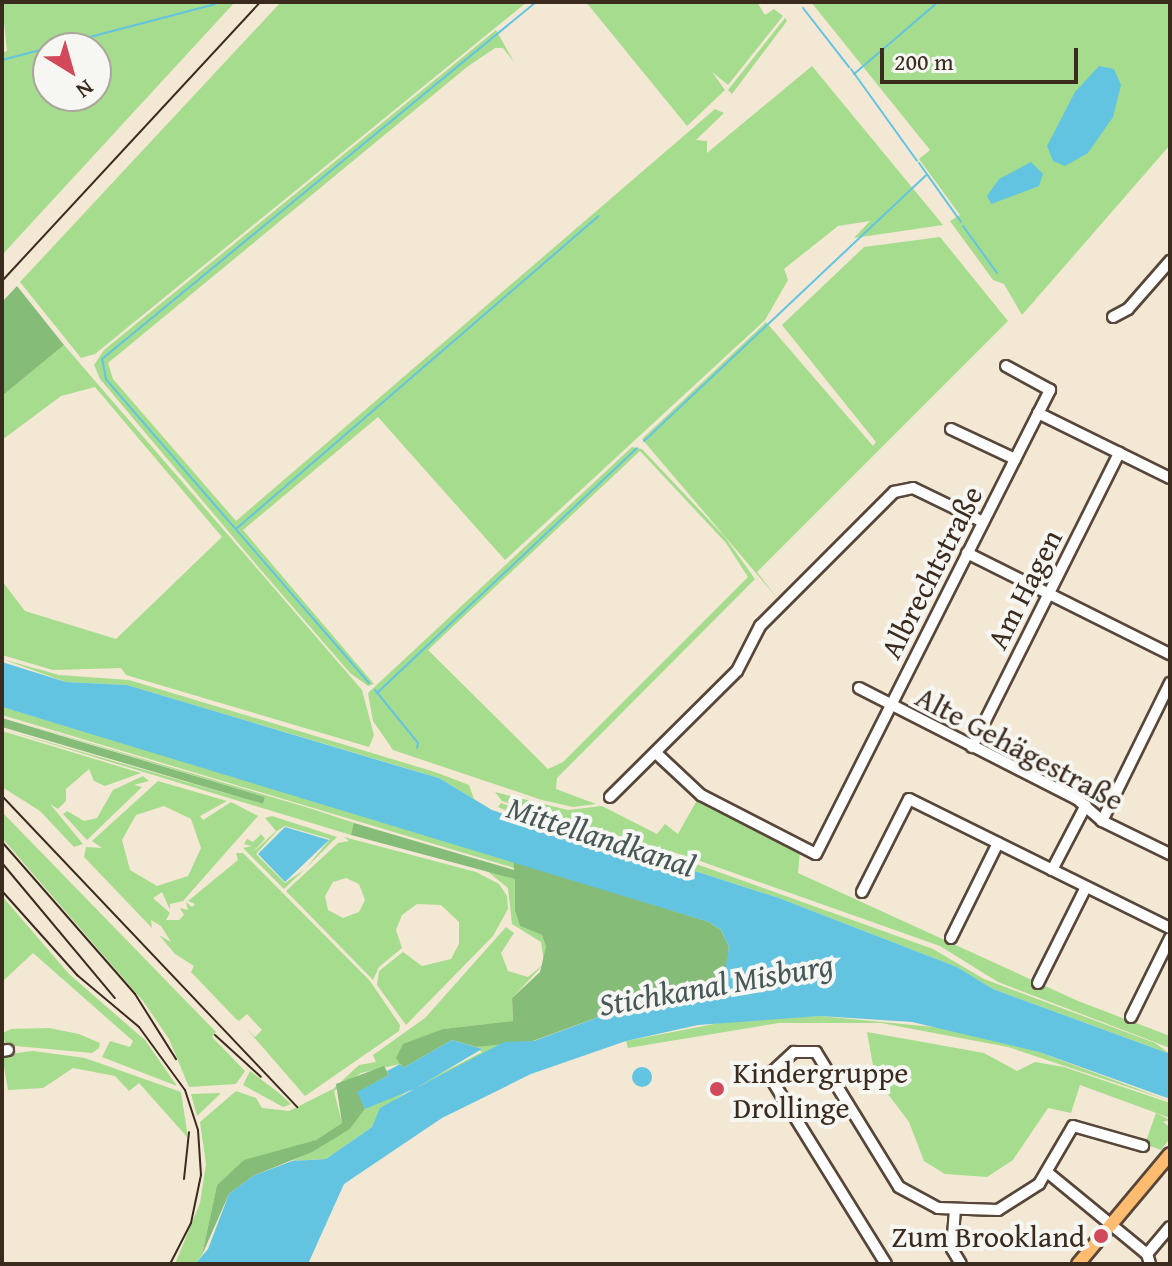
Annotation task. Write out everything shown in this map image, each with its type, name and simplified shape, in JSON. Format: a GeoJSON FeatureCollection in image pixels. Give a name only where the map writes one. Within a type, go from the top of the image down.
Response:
{"type":"FeatureCollection","features":[{"type":"Feature","properties":{"kind":"main road"},"geometry":{"type":"LineString","coordinates":[[1078,1264],[1170,1154]]}},
{"type":"Feature","properties":{"kind":"street"},"geometry":{"type":"LineString","coordinates":[[1113,317],[1128,309],[1170,261]]}},
{"type":"Feature","properties":{"kind":"street","name":"Albrechtstraße"},"geometry":{"type":"LineString","coordinates":[[656,753],[701,795],[816,854],[1050,390],[1006,366]]}},
{"type":"Feature","properties":{"kind":"street"},"geometry":{"type":"LineString","coordinates":[[1038,413],[1170,478]]}},
{"type":"Feature","properties":{"kind":"street","name":"Albrechtstraße"},"geometry":{"type":"LineString","coordinates":[[951,429],[1015,459]]}},
{"type":"Feature","properties":{"kind":"street","name":"Am Hagen"},"geometry":{"type":"LineString","coordinates":[[972,747],[1119,453]]}},
{"type":"Feature","properties":{"kind":"street"},"geometry":{"type":"LineString","coordinates":[[610,797],[737,671],[760,626],[894,492],[913,488],[983,522]]}},
{"type":"Feature","properties":{"kind":"street"},"geometry":{"type":"LineString","coordinates":[[967,553],[1170,654]]}},
{"type":"Feature","properties":{"kind":"street"},"geometry":{"type":"LineString","coordinates":[[1102,821],[1170,683]]}},
{"type":"Feature","properties":{"kind":"street","name":"Albrechtstraße"},"geometry":{"type":"LineString","coordinates":[[859,688],[890,706]]}},
{"type":"Feature","properties":{"kind":"street","name":"Alte Gehägestraße"},"geometry":{"type":"LineString","coordinates":[[890,706],[1086,805],[1102,821],[1170,854]]}},
{"type":"Feature","properties":{"kind":"street"},"geometry":{"type":"LineString","coordinates":[[862,892],[909,799],[1170,928]]}},
{"type":"Feature","properties":{"kind":"street"},"geometry":{"type":"LineString","coordinates":[[1052,870],[1086,805]]}},
{"type":"Feature","properties":{"kind":"street"},"geometry":{"type":"LineString","coordinates":[[951,938],[998,843]]}},
{"type":"Feature","properties":{"kind":"street"},"geometry":{"type":"LineString","coordinates":[[1038,983],[1086,887]]}},
{"type":"Feature","properties":{"kind":"street"},"geometry":{"type":"LineString","coordinates":[[1131,1017],[1170,938]]}},
{"type":"Feature","properties":{"kind":"street"},"geometry":{"type":"LineString","coordinates":[[886,1264],[769,1075],[794,1052],[816,1052],[899,1187],[912,1191],[938,1208],[998,1210],[1039,1184],[1073,1126],[1143,1146]]}},
{"type":"Feature","properties":{"kind":"street"},"geometry":{"type":"LineString","coordinates":[[1047,1172],[1149,1259],[1170,1227]]}},
{"type":"Feature","properties":{"kind":"street"},"geometry":{"type":"LineString","coordinates":[[955,1209],[952,1249],[961,1264]]}},
{"type":"Feature","properties":{"kind":"green space"},"geometry":{"type":"Polygon","coordinates":[[[2,2],[235,2],[2,255],[2,53],[7,51],[2,2]]]}},
{"type":"Feature","properties":{"kind":"green space"},"geometry":{"type":"Polygon","coordinates":[[[281,2],[527,2],[95,354],[81,358],[20,282],[281,2]]]}},
{"type":"Feature","properties":{"kind":"green space"},"geometry":{"type":"Polygon","coordinates":[[[586,2],[757,2],[765,15],[774,9],[783,16],[728,85],[712,72],[725,90],[687,126],[586,2]]]}},
{"type":"Feature","properties":{"kind":"green space"},"geometry":{"type":"Polygon","coordinates":[[[811,2],[1170,2],[1170,145],[1022,315],[1004,284],[993,280],[950,221],[960,215],[919,159],[930,150],[811,2]]]}},
{"type":"Feature","properties":{"kind":"green space"},"geometry":{"type":"Polygon","coordinates":[[[785,18],[787,21],[732,94],[728,90],[785,18]]]}},
{"type":"Feature","properties":{"kind":"green space"},"geometry":{"type":"Polygon","coordinates":[[[496,30],[514,62],[503,48],[495,48],[467,67],[108,363],[113,379],[236,521],[715,109],[724,113],[696,140],[707,141],[707,153],[812,66],[943,225],[854,238],[870,221],[838,226],[784,269],[788,280],[765,320],[505,560],[378,417],[243,530],[374,684],[368,686],[350,673],[260,569],[100,379],[94,365],[104,350],[496,30]]]}},
{"type":"Feature","properties":{"kind":"green space"},"geometry":{"type":"Polygon","coordinates":[[[940,237],[1008,321],[757,572],[778,599],[642,439],[766,322],[873,446],[876,442],[782,325],[864,247],[940,237]]]}},
{"type":"Feature","properties":{"kind":"green space"},"geometry":{"type":"Polygon","coordinates":[[[17,286],[64,345],[2,396],[2,302],[17,286]]]}},
{"type":"Feature","properties":{"kind":"green space"},"geometry":{"type":"Polygon","coordinates":[[[64,345],[362,690],[374,735],[369,747],[126,675],[121,668],[53,670],[2,655],[2,581],[25,611],[116,639],[222,537],[95,387],[61,396],[2,440],[2,396],[64,345]]]}},
{"type":"Feature","properties":{"kind":"green space"},"geometry":{"type":"Polygon","coordinates":[[[632,447],[642,449],[725,537],[755,579],[557,778],[556,789],[596,804],[573,807],[542,800],[393,750],[373,721],[368,693],[632,447]],[[640,451],[428,650],[548,769],[563,762],[748,577],[726,543],[640,451]]]}},
{"type":"Feature","properties":{"kind":"green space"},"geometry":{"type":"Polygon","coordinates":[[[2,659],[59,675],[129,680],[435,772],[469,785],[474,799],[439,778],[127,685],[66,682],[2,659]]]}},
{"type":"Feature","properties":{"kind":"green space"},"geometry":{"type":"Polygon","coordinates":[[[2,707],[513,860],[514,868],[2,715],[2,707]]]}},
{"type":"Feature","properties":{"kind":"green space"},"geometry":{"type":"Polygon","coordinates":[[[2,717],[355,823],[351,835],[2,729],[263,804],[265,797],[2,717]]]}},
{"type":"Feature","properties":{"kind":"green space"},"geometry":{"type":"Polygon","coordinates":[[[2,718],[265,797],[263,804],[2,727],[2,718]]]}},
{"type":"Feature","properties":{"kind":"green space"},"geometry":{"type":"Polygon","coordinates":[[[2,731],[141,773],[105,786],[94,781],[89,769],[66,789],[66,801],[58,809],[50,804],[83,844],[74,847],[40,811],[2,787],[2,731]]]}},
{"type":"Feature","properties":{"kind":"green space"},"geometry":{"type":"Polygon","coordinates":[[[143,776],[149,781],[134,785],[142,787],[87,840],[63,814],[67,811],[84,821],[97,818],[113,790],[143,776]]]}},
{"type":"Feature","properties":{"kind":"green space"},"geometry":{"type":"Polygon","coordinates":[[[158,781],[227,801],[200,816],[203,820],[231,802],[258,816],[183,901],[170,904],[170,910],[162,892],[153,898],[170,913],[166,920],[179,920],[184,915],[180,908],[188,910],[186,902],[192,907],[195,904],[188,901],[238,860],[236,853],[243,853],[370,981],[400,1025],[399,1031],[305,1096],[246,1028],[255,1037],[262,1030],[247,1014],[239,1021],[235,1018],[191,972],[194,966],[175,954],[159,935],[171,942],[161,926],[151,920],[152,928],[84,857],[86,847],[102,848],[92,841],[158,781]],[[164,806],[136,815],[122,840],[130,870],[157,886],[188,876],[201,848],[191,819],[164,806]]]}},
{"type":"Feature","properties":{"kind":"green space"},"geometry":{"type":"Polygon","coordinates":[[[495,792],[568,810],[602,806],[657,834],[665,824],[678,834],[697,800],[800,851],[798,873],[1078,1001],[1170,1036],[1170,1048],[998,982],[940,946],[686,856],[502,801],[495,792]]]}},
{"type":"Feature","properties":{"kind":"green space"},"geometry":{"type":"Polygon","coordinates":[[[501,803],[576,828],[574,834],[525,819],[498,807],[501,803]]]}},
{"type":"Feature","properties":{"kind":"green space"},"geometry":{"type":"Polygon","coordinates":[[[2,812],[216,1032],[212,1037],[245,1071],[236,1084],[189,1087],[169,1039],[143,1001],[2,838],[2,812]]]}},
{"type":"Feature","properties":{"kind":"green space"},"geometry":{"type":"Polygon","coordinates":[[[272,816],[337,837],[306,868],[330,839],[285,826],[277,831],[256,854],[285,883],[305,869],[284,889],[243,848],[252,846],[244,844],[247,839],[253,842],[261,834],[265,839],[252,853],[276,831],[265,818],[272,816]]]}},
{"type":"Feature","properties":{"kind":"green space"},"geometry":{"type":"Polygon","coordinates":[[[354,823],[514,870],[513,860],[709,922],[721,930],[729,947],[726,974],[700,994],[634,1004],[533,1041],[476,1047],[452,1040],[403,1068],[396,1058],[403,1044],[443,1029],[513,1021],[512,998],[540,972],[546,947],[542,935],[520,926],[515,911],[515,879],[351,835],[354,823]]]}},
{"type":"Feature","properties":{"kind":"green space"},"geometry":{"type":"Polygon","coordinates":[[[583,830],[702,866],[933,949],[984,979],[1155,1043],[1170,1054],[993,989],[957,967],[779,898],[589,837],[583,830]]]}},
{"type":"Feature","properties":{"kind":"green space"},"geometry":{"type":"Polygon","coordinates":[[[344,837],[476,872],[499,884],[507,896],[508,909],[493,936],[406,1025],[377,985],[379,971],[403,952],[422,966],[451,959],[459,944],[459,922],[441,905],[417,904],[402,915],[396,930],[402,948],[379,967],[373,980],[286,891],[338,843],[349,841],[344,837]],[[346,878],[333,882],[325,896],[328,910],[343,918],[359,912],[365,900],[359,884],[346,878]]]}},
{"type":"Feature","properties":{"kind":"green space"},"geometry":{"type":"Polygon","coordinates":[[[487,871],[516,879],[515,911],[520,926],[542,935],[547,955],[544,963],[541,942],[512,924],[508,888],[487,871]]]}},
{"type":"Feature","properties":{"kind":"green space"},"geometry":{"type":"Polygon","coordinates":[[[2,896],[69,974],[145,1040],[177,1086],[102,1057],[110,1041],[130,1047],[133,1041],[33,953],[2,982],[2,896]]]}},
{"type":"Feature","properties":{"kind":"green space"},"geometry":{"type":"Polygon","coordinates":[[[506,927],[514,933],[501,953],[508,971],[528,977],[544,964],[512,998],[513,1021],[443,1029],[400,1064],[361,1073],[334,1091],[342,1123],[316,1140],[244,1161],[217,1185],[202,1255],[195,1264],[175,1264],[200,1203],[206,1164],[200,1122],[236,1091],[256,1098],[262,1108],[289,1111],[333,1089],[359,1065],[376,1062],[373,1055],[425,1018],[506,927]]]}},
{"type":"Feature","properties":{"kind":"green space"},"geometry":{"type":"Polygon","coordinates":[[[820,1016],[954,1029],[1039,1052],[1170,1101],[1008,1047],[881,1023],[779,1023],[628,1048],[626,1041],[735,1020],[820,1016]]]}},
{"type":"Feature","properties":{"kind":"green space"},"geometry":{"type":"Polygon","coordinates":[[[49,1028],[79,1034],[100,1043],[99,1048],[92,1053],[5,1045],[3,1033],[11,1029],[49,1028]]]}},
{"type":"Feature","properties":{"kind":"green space"},"geometry":{"type":"Polygon","coordinates":[[[867,1032],[984,1053],[1017,1071],[1035,1062],[1064,1067],[1170,1103],[1170,1118],[1080,1085],[1071,1113],[1048,1108],[1013,1160],[987,1177],[945,1174],[924,1161],[909,1122],[875,1077],[867,1032]]]}},
{"type":"Feature","properties":{"kind":"green space"},"geometry":{"type":"Polygon","coordinates":[[[504,1042],[442,1077],[415,1087],[482,1052],[476,1047],[504,1042]]]}},
{"type":"Feature","properties":{"kind":"green space"},"geometry":{"type":"Polygon","coordinates":[[[33,1051],[85,1058],[181,1092],[188,1138],[139,1083],[129,1091],[115,1076],[73,1068],[43,1088],[8,1090],[2,1055],[33,1051]]]}},
{"type":"Feature","properties":{"kind":"green space"},"geometry":{"type":"Polygon","coordinates":[[[384,1066],[389,1075],[358,1092],[365,1109],[350,1129],[312,1152],[253,1176],[229,1194],[202,1255],[217,1185],[244,1160],[316,1140],[342,1123],[336,1084],[384,1066]]]}},
{"type":"Feature","properties":{"kind":"green space"},"geometry":{"type":"Polygon","coordinates":[[[250,1071],[291,1104],[283,1107],[243,1085],[250,1071]]]}},
{"type":"Feature","properties":{"kind":"green space"},"geometry":{"type":"Polygon","coordinates":[[[414,1087],[380,1110],[372,1127],[326,1159],[292,1161],[350,1129],[365,1109],[414,1087]]]}},
{"type":"Feature","properties":{"kind":"green space"},"geometry":{"type":"Polygon","coordinates":[[[191,1094],[220,1094],[197,1116],[191,1094]]]}},
{"type":"Feature","properties":{"kind":"green space"},"geometry":{"type":"Polygon","coordinates":[[[1156,1113],[1170,1120],[1163,1122],[1170,1127],[1170,1138],[1161,1150],[1145,1144],[1156,1113]]]}},
{"type":"Feature","properties":{"kind":"water"},"geometry":{"type":"Polygon","coordinates":[[[1099,66],[1114,69],[1121,85],[1113,117],[1088,153],[1065,166],[1053,161],[1047,146],[1075,92],[1099,66]]]}},
{"type":"Feature","properties":{"kind":"water"},"geometry":{"type":"Polygon","coordinates":[[[1031,162],[1043,174],[1039,186],[991,204],[987,196],[999,179],[1031,162]]]}},
{"type":"Feature","properties":{"kind":"water"},"geometry":{"type":"Polygon","coordinates":[[[2,662],[66,682],[127,685],[439,778],[492,810],[510,816],[512,811],[574,833],[583,830],[589,837],[779,898],[957,967],[993,989],[1170,1054],[1170,1099],[1039,1052],[912,1022],[820,1016],[698,1025],[626,1041],[531,1074],[442,1118],[344,1184],[308,1264],[195,1264],[208,1249],[229,1194],[253,1176],[292,1161],[326,1159],[372,1127],[380,1108],[414,1089],[365,1109],[357,1092],[389,1075],[387,1071],[400,1064],[403,1068],[452,1040],[482,1049],[416,1088],[504,1042],[534,1041],[634,1004],[700,994],[723,982],[729,947],[721,930],[709,922],[2,707],[2,662]]]}},
{"type":"Feature","properties":{"kind":"water"},"geometry":{"type":"Polygon","coordinates":[[[285,827],[329,840],[285,882],[258,854],[285,827]]]}},
{"type":"Feature","properties":{"kind":"water"},"geometry":{"type":"Polygon","coordinates":[[[642,1067],[649,1070],[652,1077],[649,1084],[642,1087],[635,1084],[632,1077],[635,1070],[642,1067]]]}},
{"type":"Feature","properties":{"kind":"waterway"},"geometry":{"type":"LineString","coordinates":[[369,683],[106,379],[102,359],[536,2]]}},
{"type":"Feature","properties":{"kind":"waterway"},"geometry":{"type":"LineString","coordinates":[[854,74],[938,2]]}},
{"type":"Feature","properties":{"kind":"waterway"},"geometry":{"type":"LineString","coordinates":[[2,60],[215,4]]}},
{"type":"Feature","properties":{"kind":"waterway"},"geometry":{"type":"LineString","coordinates":[[803,8],[849,67]]}},
{"type":"Feature","properties":{"kind":"waterway"},"geometry":{"type":"LineString","coordinates":[[851,69],[917,161]]}},
{"type":"Feature","properties":{"kind":"waterway"},"geometry":{"type":"LineString","coordinates":[[919,163],[961,222]]}},
{"type":"Feature","properties":{"kind":"waterway"},"geometry":{"type":"LineString","coordinates":[[644,441],[927,174]]}},
{"type":"Feature","properties":{"kind":"waterway"},"geometry":{"type":"LineString","coordinates":[[236,529],[598,216]]}},
{"type":"Feature","properties":{"kind":"waterway"},"geometry":{"type":"LineString","coordinates":[[963,226],[997,273]]}},
{"type":"Feature","properties":{"kind":"waterway"},"geometry":{"type":"LineString","coordinates":[[377,693],[637,448]]}},
{"type":"Feature","properties":{"kind":"waterway"},"geometry":{"type":"LineString","coordinates":[[375,690],[418,743],[417,748]]}},
{"type":"Feature","properties":{"kind":"railway"},"geometry":{"type":"LineString","coordinates":[[2,281],[260,2]]}},
{"type":"Feature","properties":{"kind":"railway"},"geometry":{"type":"LineString","coordinates":[[2,796],[297,1107]]}},
{"type":"Feature","properties":{"kind":"railway"},"geometry":{"type":"LineString","coordinates":[[2,842],[135,994],[176,1059]]}},
{"type":"Feature","properties":{"kind":"railway"},"geometry":{"type":"LineString","coordinates":[[2,863],[115,998]]}},
{"type":"Feature","properties":{"kind":"railway"},"geometry":{"type":"LineString","coordinates":[[2,891],[77,975],[139,1027],[185,1090],[198,1130],[201,1175],[191,1223],[170,1264]]}},
{"type":"Feature","properties":{"kind":"railway"},"geometry":{"type":"LineString","coordinates":[[215,1035],[261,1077]]}},
{"type":"Feature","properties":{"kind":"railway"},"geometry":{"type":"LineString","coordinates":[[184,1179],[189,1132]]}},
{"type":"Feature","properties":{"kind":"place","name":"Kindergruppe Drollinge"},"geometry":{"type":"Point","coordinates":[717,1089]}},
{"type":"Feature","properties":{"kind":"place","name":"Zum Brookland"},"geometry":{"type":"Point","coordinates":[1101,1236]}},
{"type":"Feature","properties":{"kind":"water label","name":"Mittellandkanal"},"geometry":{"type":"Point","coordinates":[601,837]}},
{"type":"Feature","properties":{"kind":"water label","name":"Stichkanal Misburg"},"geometry":{"type":"Point","coordinates":[716,985]}}]}
